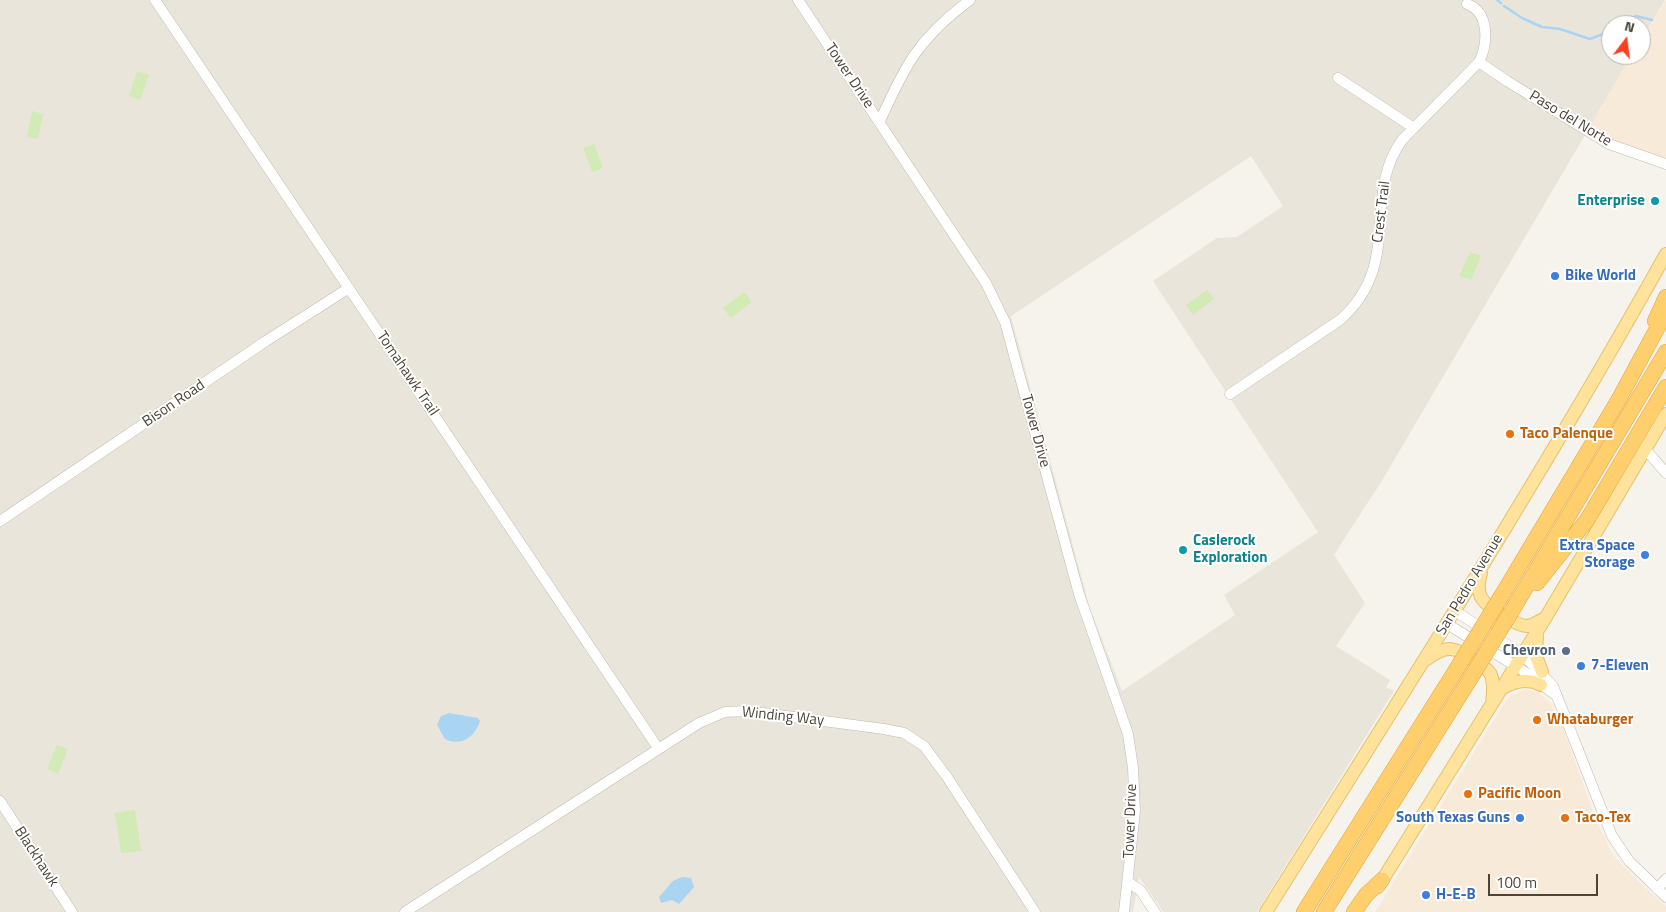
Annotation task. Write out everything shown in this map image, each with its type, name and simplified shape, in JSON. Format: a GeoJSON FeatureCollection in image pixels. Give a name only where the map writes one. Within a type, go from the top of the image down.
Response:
{"type":"FeatureCollection","features":[{"type":"Feature","properties":{"kind":"highway"},"geometry":{"type":"LineString","coordinates":[[1619,399],[1666,297]]}},
{"type":"Feature","properties":{"kind":"highway"},"geometry":{"type":"LineString","coordinates":[[1304,912],[1502,596],[1619,399],[1666,312]]}},
{"type":"Feature","properties":{"kind":"highway"},"geometry":{"type":"LineString","coordinates":[[1324,912],[1519,599],[1666,352]]}},
{"type":"Feature","properties":{"kind":"highway"},"geometry":{"type":"LineString","coordinates":[[1519,599],[1541,580],[1587,520],[1666,387]]}},
{"type":"Feature","properties":{"kind":"highway"},"geometry":{"type":"LineString","coordinates":[[1354,912],[1366,895],[1382,880]]}},
{"type":"Feature","properties":{"kind":"main road","name":"San Pedro Avenue"},"geometry":{"type":"LineString","coordinates":[[1266,912],[1455,611],[1608,358],[1666,254]]}},
{"type":"Feature","properties":{"kind":"main road"},"geometry":{"type":"LineString","coordinates":[[1362,912],[1523,655],[1666,414]]}},
{"type":"Feature","properties":{"kind":"main road"},"geometry":{"type":"LineString","coordinates":[[1482,566],[1478,589],[1485,603],[1522,625],[1543,622]]}},
{"type":"Feature","properties":{"kind":"main road"},"geometry":{"type":"LineString","coordinates":[[1501,689],[1519,681],[1534,682],[1541,678],[1536,653],[1543,622]]}},
{"type":"Feature","properties":{"kind":"main road"},"geometry":{"type":"LineString","coordinates":[[1423,662],[1442,649],[1459,651],[1490,673],[1493,685],[1492,704]]}},
{"type":"Feature","properties":{"kind":"street","name":"Tomahawk Trail"},"geometry":{"type":"LineString","coordinates":[[155,0],[658,748]]}},
{"type":"Feature","properties":{"kind":"street","name":"Tower Drive"},"geometry":{"type":"LineString","coordinates":[[798,0],[986,283],[1005,322],[1079,594],[1128,734],[1133,768],[1135,811],[1124,912]]}},
{"type":"Feature","properties":{"kind":"street"},"geometry":{"type":"LineString","coordinates":[[880,122],[899,78],[912,57],[942,22],[970,0]]}},
{"type":"Feature","properties":{"kind":"street","name":"Crest Trail"},"geometry":{"type":"LineString","coordinates":[[1230,394],[1340,320],[1361,298],[1375,269],[1388,169],[1397,147],[1479,62],[1486,42],[1485,28],[1475,9],[1467,4]]}},
{"type":"Feature","properties":{"kind":"street","name":"Paso del Norte"},"geometry":{"type":"LineString","coordinates":[[1479,62],[1609,144],[1666,164]]}},
{"type":"Feature","properties":{"kind":"street"},"geometry":{"type":"LineString","coordinates":[[1338,78],[1414,128]]}},
{"type":"Feature","properties":{"kind":"street","name":"Bison Road"},"geometry":{"type":"LineString","coordinates":[[0,522],[266,341],[349,288]]}},
{"type":"Feature","properties":{"kind":"street"},"geometry":{"type":"LineString","coordinates":[[1646,450],[1666,473]]}},
{"type":"Feature","properties":{"kind":"street"},"geometry":{"type":"LineString","coordinates":[[1455,611],[1523,655],[1556,696],[1567,716],[1612,836],[1629,861],[1666,897]]}},
{"type":"Feature","properties":{"kind":"street"},"geometry":{"type":"LineString","coordinates":[[1447,624],[1516,666],[1541,678]]}},
{"type":"Feature","properties":{"kind":"street","name":"Winding Way"},"geometry":{"type":"LineString","coordinates":[[405,912],[699,723],[725,712],[748,711],[884,729],[904,733],[917,740],[930,754],[1035,912]]}},
{"type":"Feature","properties":{"kind":"street","name":"Blackhawk"},"geometry":{"type":"LineString","coordinates":[[0,801],[72,912]]}},
{"type":"Feature","properties":{"kind":"street"},"geometry":{"type":"LineString","coordinates":[[1657,889],[1666,879]]}},
{"type":"Feature","properties":{"kind":"street"},"geometry":{"type":"LineString","coordinates":[[1128,882],[1140,890],[1155,912]]}},
{"type":"Feature","properties":{"kind":"shaded area"},"geometry":{"type":"Polygon","coordinates":[[[0,0],[1665,0],[1651,23],[1651,15],[1601,15],[1601,65],[1626,65],[1383,479],[1334,555],[1365,603],[1336,646],[1390,680],[1386,687],[1394,691],[1257,912],[1163,912],[1139,877],[1133,912],[0,912],[0,0]],[[1251,156],[1011,316],[1090,608],[1122,691],[1235,615],[1224,595],[1318,532],[1153,281],[1217,238],[1237,237],[1283,206],[1251,156]]]}},
{"type":"Feature","properties":{"kind":"shaded area"},"geometry":{"type":"Polygon","coordinates":[[[1666,0],[1666,159],[1617,142],[1589,127],[1626,65],[1651,65],[1651,24],[1666,0]]]}},
{"type":"Feature","properties":{"kind":"shaded area"},"geometry":{"type":"Polygon","coordinates":[[[1526,689],[1538,692],[1550,703],[1563,728],[1594,815],[1612,854],[1666,906],[1666,912],[1375,912],[1504,704],[1511,695],[1526,689]]]}},
{"type":"Feature","properties":{"kind":"green space"},"geometry":{"type":"Polygon","coordinates":[[[137,71],[149,75],[140,100],[129,96],[137,71]]]}},
{"type":"Feature","properties":{"kind":"green space"},"geometry":{"type":"Polygon","coordinates":[[[32,111],[43,114],[38,139],[27,137],[32,111]]]}},
{"type":"Feature","properties":{"kind":"green space"},"geometry":{"type":"Polygon","coordinates":[[[594,144],[603,168],[592,172],[583,148],[594,144]]]}},
{"type":"Feature","properties":{"kind":"green space"},"geometry":{"type":"Polygon","coordinates":[[[1470,252],[1481,256],[1471,280],[1459,276],[1470,252]]]}},
{"type":"Feature","properties":{"kind":"green space"},"geometry":{"type":"Polygon","coordinates":[[[1207,290],[1214,299],[1193,315],[1186,305],[1207,290]]]}},
{"type":"Feature","properties":{"kind":"green space"},"geometry":{"type":"Polygon","coordinates":[[[744,292],[752,302],[731,318],[723,308],[744,292]]]}},
{"type":"Feature","properties":{"kind":"green space"},"geometry":{"type":"Polygon","coordinates":[[[57,745],[68,749],[58,774],[47,769],[57,745]]]}},
{"type":"Feature","properties":{"kind":"green space"},"geometry":{"type":"Polygon","coordinates":[[[135,810],[141,851],[121,853],[115,813],[135,810]]]}},
{"type":"Feature","properties":{"kind":"water"},"geometry":{"type":"Polygon","coordinates":[[[449,713],[478,718],[480,721],[475,732],[462,741],[457,742],[445,739],[437,725],[441,716],[449,713]]]}},
{"type":"Feature","properties":{"kind":"water"},"geometry":{"type":"Polygon","coordinates":[[[682,877],[691,878],[694,887],[679,904],[672,900],[661,903],[659,897],[673,881],[682,877]]]}},
{"type":"Feature","properties":{"kind":"waterway"},"geometry":{"type":"LineString","coordinates":[[1497,0],[1501,3]]}},
{"type":"Feature","properties":{"kind":"waterway"},"geometry":{"type":"LineString","coordinates":[[1504,6],[1522,18],[1542,27],[1560,29],[1590,39],[1601,35]]}},
{"type":"Feature","properties":{"kind":"place","name":"Enterprise"},"geometry":{"type":"Point","coordinates":[1655,201]}},
{"type":"Feature","properties":{"kind":"place","name":"Bike World"},"geometry":{"type":"Point","coordinates":[1555,276]}},
{"type":"Feature","properties":{"kind":"place","name":"Taco Palenque"},"geometry":{"type":"Point","coordinates":[1510,434]}},
{"type":"Feature","properties":{"kind":"place","name":"Caslerock Exploration"},"geometry":{"type":"Point","coordinates":[1183,550]}},
{"type":"Feature","properties":{"kind":"place","name":"Extra Space Storage"},"geometry":{"type":"Point","coordinates":[1645,555]}},
{"type":"Feature","properties":{"kind":"place","name":"Chevron"},"geometry":{"type":"Point","coordinates":[1566,651]}},
{"type":"Feature","properties":{"kind":"place","name":"7-Eleven"},"geometry":{"type":"Point","coordinates":[1581,666]}},
{"type":"Feature","properties":{"kind":"place","name":"Whataburger"},"geometry":{"type":"Point","coordinates":[1537,720]}},
{"type":"Feature","properties":{"kind":"place","name":"Pacific Moon"},"geometry":{"type":"Point","coordinates":[1468,794]}},
{"type":"Feature","properties":{"kind":"place","name":"South Texas Guns"},"geometry":{"type":"Point","coordinates":[1520,818]}},
{"type":"Feature","properties":{"kind":"place","name":"Taco-Tex"},"geometry":{"type":"Point","coordinates":[1565,818]}},
{"type":"Feature","properties":{"kind":"place","name":"H-E-B"},"geometry":{"type":"Point","coordinates":[1426,895]}}]}
